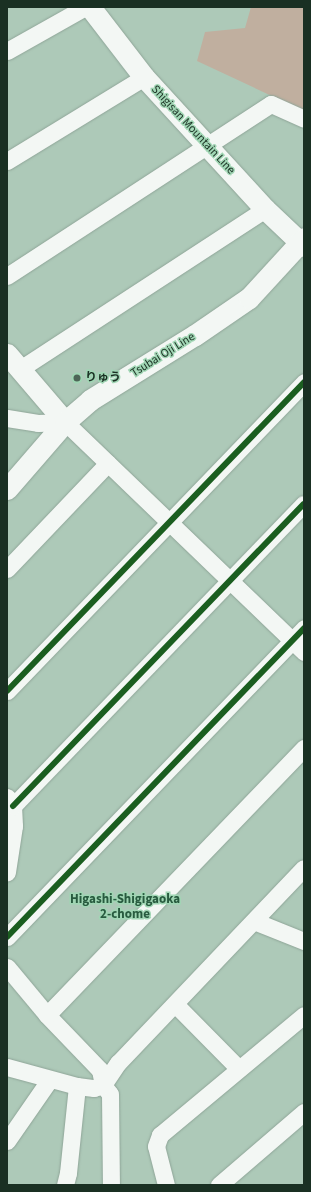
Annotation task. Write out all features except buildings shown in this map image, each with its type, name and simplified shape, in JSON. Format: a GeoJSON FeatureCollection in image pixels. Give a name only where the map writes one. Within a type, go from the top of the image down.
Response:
{"type":"FeatureCollection","features":[{"type":"Feature","properties":{"kind":"main road","name":"Shigisan Mountain Line"},"geometry":{"type":"LineString","coordinates":[[90,7],[144,77],[265,208],[302,242]]}},
{"type":"Feature","properties":{"kind":"main road","name":"Tsubai Oji Line"},"geometry":{"type":"LineString","coordinates":[[7,489],[65,422],[90,400],[195,335],[249,298],[302,242]]}},
{"type":"Feature","properties":{"kind":"main road"},"geometry":{"type":"LineString","coordinates":[[14,362],[65,422]]}},
{"type":"Feature","properties":{"kind":"street"},"geometry":{"type":"LineString","coordinates":[[7,51],[85,7]]}},
{"type":"Feature","properties":{"kind":"street"},"geometry":{"type":"LineString","coordinates":[[7,161],[144,77]]}},
{"type":"Feature","properties":{"kind":"street"},"geometry":{"type":"LineString","coordinates":[[7,276],[271,104],[304,119]]}},
{"type":"Feature","properties":{"kind":"street"},"geometry":{"type":"LineString","coordinates":[[14,362],[265,208]]}},
{"type":"Feature","properties":{"kind":"street"},"geometry":{"type":"LineString","coordinates":[[7,691],[304,382]]}},
{"type":"Feature","properties":{"kind":"street"},"geometry":{"type":"LineString","coordinates":[[7,418],[38,423],[65,422],[298,646]]}},
{"type":"Feature","properties":{"kind":"street"},"geometry":{"type":"LineString","coordinates":[[7,569],[108,463]]}},
{"type":"Feature","properties":{"kind":"street"},"geometry":{"type":"LineString","coordinates":[[7,872],[14,826],[10,802],[230,581],[304,504]]}},
{"type":"Feature","properties":{"kind":"street"},"geometry":{"type":"LineString","coordinates":[[7,937],[298,646],[304,628]]}},
{"type":"Feature","properties":{"kind":"street"},"geometry":{"type":"LineString","coordinates":[[47,1015],[304,748]]}},
{"type":"Feature","properties":{"kind":"street"},"geometry":{"type":"LineString","coordinates":[[7,1067],[77,1086],[94,1088],[103,1085],[118,1063],[304,868]]}},
{"type":"Feature","properties":{"kind":"street"},"geometry":{"type":"LineString","coordinates":[[254,920],[304,941]]}},
{"type":"Feature","properties":{"kind":"street"},"geometry":{"type":"LineString","coordinates":[[7,967],[47,1015],[100,1070],[103,1085],[110,1094],[111,1185]]}},
{"type":"Feature","properties":{"kind":"street"},"geometry":{"type":"LineString","coordinates":[[174,1004],[239,1069]]}},
{"type":"Feature","properties":{"kind":"street"},"geometry":{"type":"LineString","coordinates":[[166,1185],[156,1146],[160,1136],[304,1016]]}},
{"type":"Feature","properties":{"kind":"street"},"geometry":{"type":"LineString","coordinates":[[7,1141],[50,1079]]}},
{"type":"Feature","properties":{"kind":"street"},"geometry":{"type":"LineString","coordinates":[[65,1185],[68,1173],[77,1086]]}},
{"type":"Feature","properties":{"kind":"street"},"geometry":{"type":"LineString","coordinates":[[219,1185],[304,1112]]}},
{"type":"Feature","properties":{"kind":"shaded area"},"geometry":{"type":"Polygon","coordinates":[[[251,7],[304,7],[304,111],[197,61],[205,32],[245,28],[251,7]]]}},
{"type":"Feature","properties":{"kind":"cycle path"},"geometry":{"type":"LineString","coordinates":[[7,691],[304,382]]}},
{"type":"Feature","properties":{"kind":"cycle path"},"geometry":{"type":"LineString","coordinates":[[13,806],[304,504]]}},
{"type":"Feature","properties":{"kind":"cycle path"},"geometry":{"type":"LineString","coordinates":[[7,937],[304,628]]}},
{"type":"Feature","properties":{"kind":"place","name":"りゅう"},"geometry":{"type":"Point","coordinates":[77,378]}},
{"type":"Feature","properties":{"kind":"district","name":"Higashi-Shigigaoka 2-chome"},"geometry":{"type":"Point","coordinates":[125,908]}}]}
